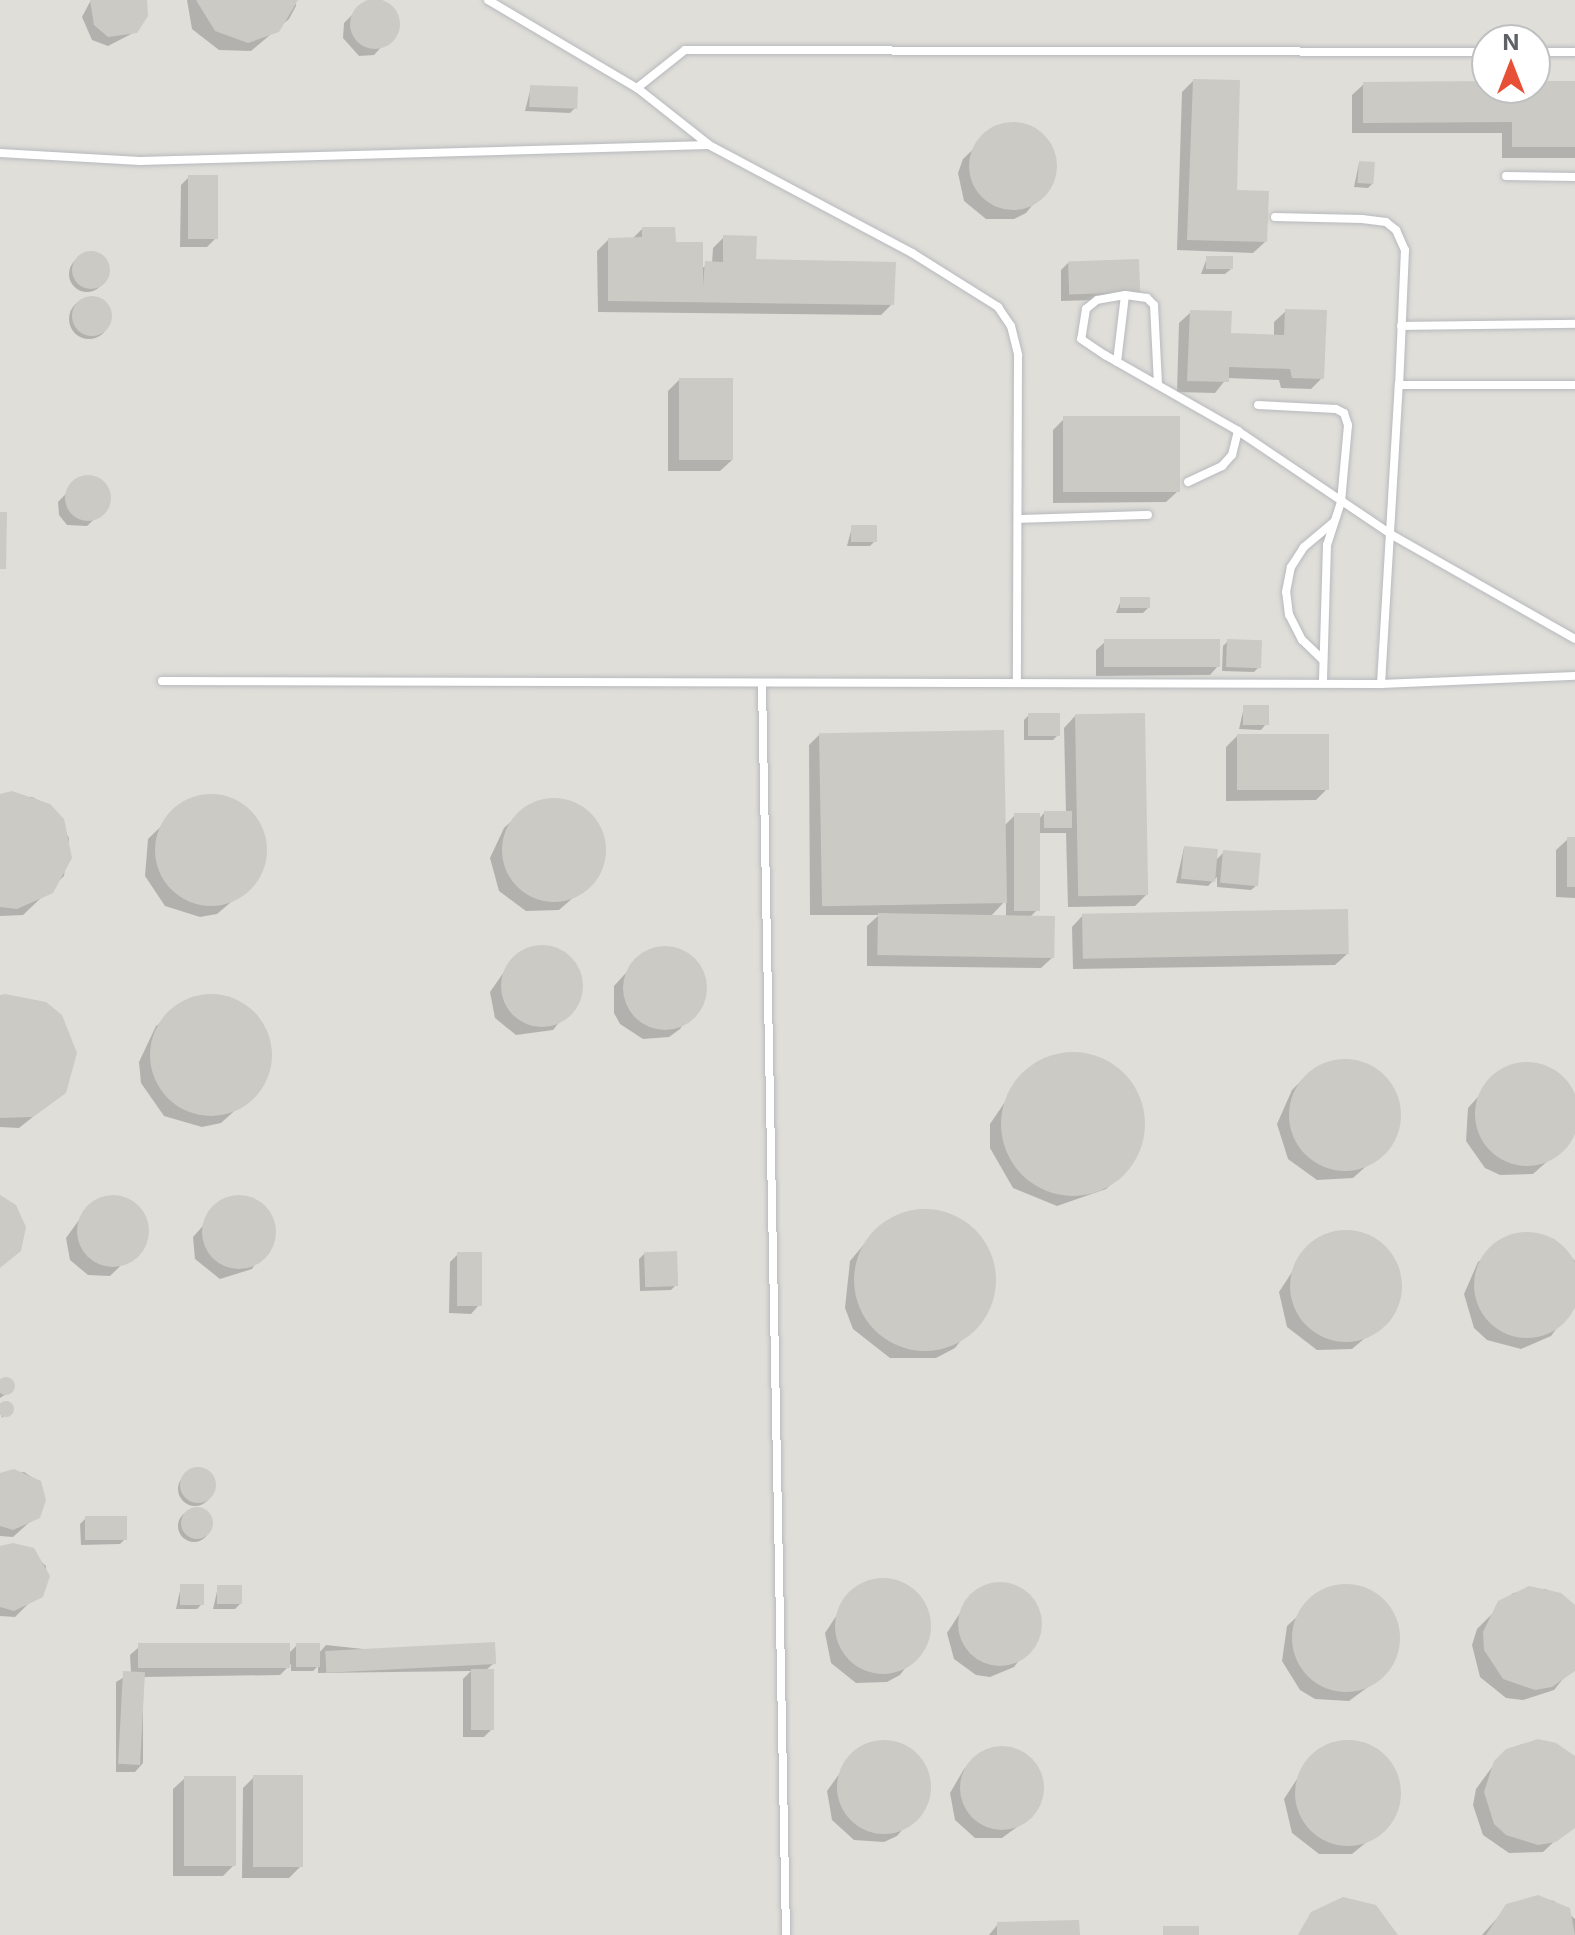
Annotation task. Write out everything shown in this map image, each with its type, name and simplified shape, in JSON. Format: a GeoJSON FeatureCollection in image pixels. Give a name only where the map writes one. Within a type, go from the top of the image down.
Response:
{"type":"FeatureCollection","features":[{"type":"Feature","properties":{"kind":"lane"},"geometry":{"type":"LineString","coordinates":[[488,0],[637,88],[709,145],[912,253],[998,307],[1011,326],[1018,355],[1017,679]]}},
{"type":"Feature","properties":{"kind":"lane"},"geometry":{"type":"LineString","coordinates":[[637,88],[685,50],[1471,52]]}},
{"type":"Feature","properties":{"kind":"lane"},"geometry":{"type":"LineString","coordinates":[[1551,52],[1575,52]]}},
{"type":"Feature","properties":{"kind":"lane"},"geometry":{"type":"LineString","coordinates":[[0,153],[140,161],[709,145]]}},
{"type":"Feature","properties":{"kind":"lane"},"geometry":{"type":"LineString","coordinates":[[1506,176],[1575,177]]}},
{"type":"Feature","properties":{"kind":"lane"},"geometry":{"type":"LineString","coordinates":[[1275,217],[1386,222],[1396,230],[1405,250],[1392,535],[1381,684]]}},
{"type":"Feature","properties":{"kind":"lane"},"geometry":{"type":"LineString","coordinates":[[1117,362],[1125,295]]}},
{"type":"Feature","properties":{"kind":"lane"},"geometry":{"type":"LineString","coordinates":[[1158,384],[1154,305],[1147,298],[1125,295],[1097,300],[1086,309],[1079,332],[1081,339],[1238,431],[1392,535],[1575,639]]}},
{"type":"Feature","properties":{"kind":"lane"},"geometry":{"type":"LineString","coordinates":[[1401,326],[1575,324]]}},
{"type":"Feature","properties":{"kind":"lane"},"geometry":{"type":"LineString","coordinates":[[1399,385],[1575,385]]}},
{"type":"Feature","properties":{"kind":"lane"},"geometry":{"type":"LineString","coordinates":[[1258,405],[1344,413],[1347,439],[1341,502],[1327,545],[1323,683]]}},
{"type":"Feature","properties":{"kind":"lane"},"geometry":{"type":"LineString","coordinates":[[1188,482],[1222,466],[1232,455],[1238,431]]}},
{"type":"Feature","properties":{"kind":"lane"},"geometry":{"type":"LineString","coordinates":[[1018,519],[1148,515]]}},
{"type":"Feature","properties":{"kind":"lane"},"geometry":{"type":"LineString","coordinates":[[1323,660],[1302,640],[1289,615],[1286,592],[1291,567],[1304,547],[1335,521]]}},
{"type":"Feature","properties":{"kind":"lane"},"geometry":{"type":"LineString","coordinates":[[162,681],[762,684],[1017,679],[1381,684],[1575,676]]}},
{"type":"Feature","properties":{"kind":"lane"},"geometry":{"type":"LineString","coordinates":[[762,684],[786,1935]]}},
{"type":"Feature","properties":{"kind":"shaded area"},"geometry":{"type":"Polygon","coordinates":[[[0,0],[1575,0],[1575,1935],[0,1935],[0,0]]]}},
{"type":"Feature","properties":{"kind":"building"},"geometry":{"type":"Polygon","coordinates":[[[90,0],[147,0],[148,16],[137,33],[108,37],[94,25],[90,0]]]}},
{"type":"Feature","properties":{"kind":"building"},"geometry":{"type":"Polygon","coordinates":[[[196,0],[298,0],[279,32],[248,43],[215,31],[196,0]]]}},
{"type":"Feature","properties":{"kind":"building"},"geometry":{"type":"Polygon","coordinates":[[[365,0],[385,0],[399,14],[399,34],[385,48],[365,48],[351,34],[351,14],[365,0]]]}},
{"type":"Feature","properties":{"kind":"building"},"geometry":{"type":"Polygon","coordinates":[[[1193,79],[1240,80],[1237,190],[1269,191],[1267,242],[1187,240],[1193,79]]]}},
{"type":"Feature","properties":{"kind":"building"},"geometry":{"type":"Polygon","coordinates":[[[1471,81],[1471,104],[1551,104],[1551,81],[1575,81],[1575,147],[1512,147],[1512,122],[1363,123],[1363,82],[1471,81]]]}},
{"type":"Feature","properties":{"kind":"building"},"geometry":{"type":"Polygon","coordinates":[[[530,85],[578,87],[577,109],[529,107],[530,85]]]}},
{"type":"Feature","properties":{"kind":"building"},"geometry":{"type":"Polygon","coordinates":[[[1004,122],[1022,122],[1038,129],[1050,141],[1057,157],[1057,175],[1050,191],[1038,203],[1022,210],[1004,210],[988,203],[976,191],[969,175],[969,157],[976,141],[988,129],[1004,122]]]}},
{"type":"Feature","properties":{"kind":"building"},"geometry":{"type":"Polygon","coordinates":[[[1359,161],[1375,162],[1373,184],[1357,183],[1359,161]]]}},
{"type":"Feature","properties":{"kind":"building"},"geometry":{"type":"Polygon","coordinates":[[[188,175],[218,175],[218,239],[188,239],[188,175]]]}},
{"type":"Feature","properties":{"kind":"building"},"geometry":{"type":"Polygon","coordinates":[[[642,227],[675,227],[676,242],[703,242],[703,286],[705,261],[723,262],[723,235],[757,236],[756,259],[896,262],[894,305],[608,301],[608,238],[642,237],[642,227]]]}},
{"type":"Feature","properties":{"kind":"building"},"geometry":{"type":"Polygon","coordinates":[[[91,251],[104,257],[110,270],[104,283],[91,289],[78,283],[72,270],[78,257],[91,251]]]}},
{"type":"Feature","properties":{"kind":"building"},"geometry":{"type":"Polygon","coordinates":[[[1206,256],[1233,256],[1233,269],[1206,269],[1206,256]]]}},
{"type":"Feature","properties":{"kind":"building"},"geometry":{"type":"Polygon","coordinates":[[[1139,259],[1140,292],[1069,294],[1068,261],[1139,259]]]}},
{"type":"Feature","properties":{"kind":"building"},"geometry":{"type":"Polygon","coordinates":[[[92,296],[106,302],[112,316],[106,330],[92,336],[78,330],[72,316],[78,302],[92,296]]]}},
{"type":"Feature","properties":{"kind":"building"},"geometry":{"type":"Polygon","coordinates":[[[1285,309],[1327,310],[1324,379],[1292,378],[1290,369],[1229,367],[1229,382],[1187,381],[1190,310],[1232,311],[1231,333],[1284,335],[1285,309]]]}},
{"type":"Feature","properties":{"kind":"building"},"geometry":{"type":"Polygon","coordinates":[[[679,378],[733,378],[733,460],[679,460],[679,378]]]}},
{"type":"Feature","properties":{"kind":"building"},"geometry":{"type":"Polygon","coordinates":[[[1063,416],[1180,416],[1180,492],[1063,492],[1063,416]]]}},
{"type":"Feature","properties":{"kind":"building"},"geometry":{"type":"Polygon","coordinates":[[[88,475],[104,482],[111,498],[104,514],[88,521],[72,514],[65,498],[72,482],[88,475]]]}},
{"type":"Feature","properties":{"kind":"building"},"geometry":{"type":"Polygon","coordinates":[[[0,512],[7,512],[6,569],[0,569],[0,512]]]}},
{"type":"Feature","properties":{"kind":"building"},"geometry":{"type":"Polygon","coordinates":[[[851,525],[877,525],[877,542],[851,542],[851,525]]]}},
{"type":"Feature","properties":{"kind":"building"},"geometry":{"type":"Polygon","coordinates":[[[1120,597],[1150,597],[1150,608],[1120,608],[1120,597]]]}},
{"type":"Feature","properties":{"kind":"building"},"geometry":{"type":"Polygon","coordinates":[[[1104,639],[1220,639],[1220,667],[1104,667],[1104,639]]]}},
{"type":"Feature","properties":{"kind":"building"},"geometry":{"type":"Polygon","coordinates":[[[1227,639],[1262,640],[1261,668],[1226,667],[1227,639]]]}},
{"type":"Feature","properties":{"kind":"building"},"geometry":{"type":"Polygon","coordinates":[[[1243,705],[1269,705],[1269,725],[1243,725],[1243,705]]]}},
{"type":"Feature","properties":{"kind":"building"},"geometry":{"type":"Polygon","coordinates":[[[1028,713],[1060,713],[1060,736],[1028,736],[1028,713]]]}},
{"type":"Feature","properties":{"kind":"building"},"geometry":{"type":"Polygon","coordinates":[[[1145,713],[1148,895],[1078,896],[1075,714],[1145,713]]]}},
{"type":"Feature","properties":{"kind":"building"},"geometry":{"type":"Polygon","coordinates":[[[1004,730],[1007,903],[822,906],[819,733],[1004,730]]]}},
{"type":"Feature","properties":{"kind":"building"},"geometry":{"type":"Polygon","coordinates":[[[1237,734],[1329,734],[1329,790],[1237,790],[1237,734]]]}},
{"type":"Feature","properties":{"kind":"building"},"geometry":{"type":"Polygon","coordinates":[[[12,791],[50,804],[64,819],[72,858],[53,893],[17,909],[0,907],[0,794],[12,791]]]}},
{"type":"Feature","properties":{"kind":"building"},"geometry":{"type":"Polygon","coordinates":[[[211,794],[233,798],[251,810],[263,828],[267,850],[263,872],[251,890],[233,902],[211,906],[189,902],[171,890],[159,872],[155,850],[159,828],[171,810],[189,798],[211,794]]]}},
{"type":"Feature","properties":{"kind":"building"},"geometry":{"type":"Polygon","coordinates":[[[554,798],[574,802],[591,813],[602,830],[606,850],[602,870],[591,887],[574,898],[554,902],[534,898],[517,887],[506,870],[502,850],[506,830],[517,813],[534,802],[554,798]]]}},
{"type":"Feature","properties":{"kind":"building"},"geometry":{"type":"Polygon","coordinates":[[[1044,811],[1072,811],[1072,828],[1044,828],[1044,811]]]}},
{"type":"Feature","properties":{"kind":"building"},"geometry":{"type":"Polygon","coordinates":[[[1014,813],[1040,813],[1040,911],[1014,911],[1014,813]]]}},
{"type":"Feature","properties":{"kind":"building"},"geometry":{"type":"Polygon","coordinates":[[[1567,837],[1575,837],[1575,887],[1567,887],[1567,837]]]}},
{"type":"Feature","properties":{"kind":"building"},"geometry":{"type":"Polygon","coordinates":[[[1184,846],[1218,849],[1215,882],[1181,879],[1184,846]]]}},
{"type":"Feature","properties":{"kind":"building"},"geometry":{"type":"Polygon","coordinates":[[[1223,850],[1261,853],[1258,886],[1220,883],[1223,850]]]}},
{"type":"Feature","properties":{"kind":"building"},"geometry":{"type":"Polygon","coordinates":[[[1348,909],[1349,954],[1083,959],[1082,914],[1348,909]]]}},
{"type":"Feature","properties":{"kind":"building"},"geometry":{"type":"Polygon","coordinates":[[[878,913],[1055,916],[1054,958],[877,955],[878,913]]]}},
{"type":"Feature","properties":{"kind":"building"},"geometry":{"type":"Polygon","coordinates":[[[542,945],[558,948],[571,957],[580,970],[583,986],[580,1002],[571,1015],[558,1024],[542,1027],[526,1024],[513,1015],[504,1002],[501,986],[504,970],[513,957],[526,948],[542,945]]]}},
{"type":"Feature","properties":{"kind":"building"},"geometry":{"type":"Polygon","coordinates":[[[665,946],[681,949],[695,958],[704,972],[707,988],[704,1004],[695,1018],[681,1027],[665,1030],[649,1027],[635,1018],[626,1004],[623,988],[626,972],[635,958],[649,949],[665,946]]]}},
{"type":"Feature","properties":{"kind":"building"},"geometry":{"type":"Polygon","coordinates":[[[211,994],[234,999],[254,1012],[267,1032],[272,1055],[267,1078],[254,1098],[234,1111],[211,1116],[188,1111],[168,1098],[155,1078],[150,1055],[155,1032],[168,1012],[188,999],[211,994]]]}},
{"type":"Feature","properties":{"kind":"building"},"geometry":{"type":"Polygon","coordinates":[[[0,995],[46,1002],[62,1015],[77,1053],[66,1093],[33,1117],[0,1118],[0,995]]]}},
{"type":"Feature","properties":{"kind":"building"},"geometry":{"type":"Polygon","coordinates":[[[1073,1052],[1100,1058],[1124,1073],[1139,1097],[1145,1124],[1139,1151],[1124,1175],[1100,1190],[1073,1196],[1046,1190],[1022,1175],[1007,1151],[1001,1124],[1007,1097],[1022,1073],[1046,1058],[1073,1052]]]}},
{"type":"Feature","properties":{"kind":"building"},"geometry":{"type":"Polygon","coordinates":[[[1345,1059],[1367,1063],[1385,1075],[1397,1093],[1401,1115],[1397,1137],[1385,1155],[1367,1167],[1345,1171],[1323,1167],[1305,1155],[1293,1137],[1289,1115],[1293,1093],[1305,1075],[1323,1063],[1345,1059]]]}},
{"type":"Feature","properties":{"kind":"building"},"geometry":{"type":"Polygon","coordinates":[[[1527,1062],[1547,1066],[1564,1077],[1575,1094],[1579,1114],[1575,1134],[1564,1151],[1547,1162],[1527,1166],[1507,1162],[1490,1151],[1479,1134],[1475,1114],[1479,1094],[1490,1077],[1507,1066],[1527,1062]]]}},
{"type":"Feature","properties":{"kind":"building"},"geometry":{"type":"Polygon","coordinates":[[[0,1195],[16,1205],[26,1227],[21,1251],[0,1268],[0,1195]]]}},
{"type":"Feature","properties":{"kind":"building"},"geometry":{"type":"Polygon","coordinates":[[[113,1195],[139,1205],[149,1231],[139,1257],[113,1267],[87,1257],[77,1231],[87,1205],[113,1195]]]}},
{"type":"Feature","properties":{"kind":"building"},"geometry":{"type":"Polygon","coordinates":[[[239,1195],[253,1198],[265,1206],[273,1218],[276,1232],[273,1246],[265,1258],[253,1266],[239,1269],[225,1266],[213,1258],[205,1246],[202,1232],[205,1218],[213,1206],[225,1198],[239,1195]]]}},
{"type":"Feature","properties":{"kind":"building"},"geometry":{"type":"Polygon","coordinates":[[[925,1209],[952,1214],[975,1230],[991,1253],[996,1280],[991,1307],[975,1330],[952,1346],[925,1351],[898,1346],[875,1330],[859,1307],[854,1280],[859,1253],[875,1230],[898,1214],[925,1209]]]}},
{"type":"Feature","properties":{"kind":"building"},"geometry":{"type":"Polygon","coordinates":[[[1346,1230],[1367,1234],[1386,1246],[1398,1265],[1402,1286],[1398,1307],[1386,1326],[1367,1338],[1346,1342],[1325,1338],[1306,1326],[1294,1307],[1290,1286],[1294,1265],[1306,1246],[1325,1234],[1346,1230]]]}},
{"type":"Feature","properties":{"kind":"building"},"geometry":{"type":"Polygon","coordinates":[[[1527,1232],[1547,1236],[1564,1248],[1576,1265],[1580,1285],[1576,1305],[1564,1322],[1547,1334],[1527,1338],[1507,1334],[1490,1322],[1478,1305],[1474,1285],[1478,1265],[1490,1248],[1507,1236],[1527,1232]]]}},
{"type":"Feature","properties":{"kind":"building"},"geometry":{"type":"Polygon","coordinates":[[[677,1251],[678,1286],[645,1287],[644,1252],[677,1251]]]}},
{"type":"Feature","properties":{"kind":"building"},"geometry":{"type":"Polygon","coordinates":[[[457,1252],[482,1252],[482,1306],[457,1306],[457,1252]]]}},
{"type":"Feature","properties":{"kind":"building"},"geometry":{"type":"Polygon","coordinates":[[[6,1377],[15,1386],[6,1395],[-3,1386],[6,1377]]]}},
{"type":"Feature","properties":{"kind":"building"},"geometry":{"type":"Polygon","coordinates":[[[6,1401],[14,1409],[6,1417],[-2,1409],[6,1401]]]}},
{"type":"Feature","properties":{"kind":"building"},"geometry":{"type":"Polygon","coordinates":[[[198,1467],[210,1473],[216,1485],[210,1497],[198,1503],[186,1497],[180,1485],[186,1473],[198,1467]]]}},
{"type":"Feature","properties":{"kind":"building"},"geometry":{"type":"Polygon","coordinates":[[[14,1469],[41,1481],[46,1500],[40,1518],[13,1530],[0,1526],[0,1473],[14,1469]]]}},
{"type":"Feature","properties":{"kind":"building"},"geometry":{"type":"Polygon","coordinates":[[[197,1507],[209,1511],[213,1523],[209,1535],[197,1539],[185,1535],[181,1523],[185,1511],[197,1507]]]}},
{"type":"Feature","properties":{"kind":"building"},"geometry":{"type":"Polygon","coordinates":[[[85,1516],[127,1516],[127,1540],[85,1540],[85,1516]]]}},
{"type":"Feature","properties":{"kind":"building"},"geometry":{"type":"Polygon","coordinates":[[[13,1543],[34,1548],[50,1576],[43,1597],[14,1611],[0,1607],[0,1546],[13,1543]]]}},
{"type":"Feature","properties":{"kind":"building"},"geometry":{"type":"Polygon","coordinates":[[[883,1578],[901,1582],[917,1592],[927,1608],[931,1626],[927,1644],[917,1660],[901,1670],[883,1674],[865,1670],[849,1660],[839,1644],[835,1626],[839,1608],[849,1592],[865,1582],[883,1578]]]}},
{"type":"Feature","properties":{"kind":"building"},"geometry":{"type":"Polygon","coordinates":[[[992,1582],[1008,1582],[1024,1589],[1035,1600],[1042,1624],[1039,1640],[1030,1654],[1008,1666],[992,1666],[976,1659],[965,1648],[958,1632],[958,1616],[965,1600],[976,1589],[992,1582]]]}},
{"type":"Feature","properties":{"kind":"building"},"geometry":{"type":"Polygon","coordinates":[[[180,1584],[204,1584],[204,1605],[180,1605],[180,1584]]]}},
{"type":"Feature","properties":{"kind":"building"},"geometry":{"type":"Polygon","coordinates":[[[1346,1584],[1367,1588],[1384,1600],[1396,1617],[1400,1638],[1396,1659],[1384,1676],[1367,1688],[1346,1692],[1325,1688],[1308,1676],[1296,1659],[1292,1638],[1296,1617],[1308,1600],[1325,1588],[1346,1584]]]}},
{"type":"Feature","properties":{"kind":"building"},"geometry":{"type":"Polygon","coordinates":[[[217,1585],[242,1585],[242,1604],[217,1604],[217,1585]]]}},
{"type":"Feature","properties":{"kind":"building"},"geometry":{"type":"Polygon","coordinates":[[[1529,1586],[1561,1593],[1575,1605],[1575,1671],[1552,1687],[1535,1690],[1503,1679],[1484,1650],[1483,1632],[1498,1601],[1529,1586]]]}},
{"type":"Feature","properties":{"kind":"building"},"geometry":{"type":"Polygon","coordinates":[[[495,1642],[496,1664],[326,1673],[325,1651],[495,1642]]]}},
{"type":"Feature","properties":{"kind":"building"},"geometry":{"type":"Polygon","coordinates":[[[138,1643],[290,1643],[290,1668],[138,1668],[138,1643]]]}},
{"type":"Feature","properties":{"kind":"building"},"geometry":{"type":"Polygon","coordinates":[[[296,1643],[320,1643],[320,1667],[296,1667],[296,1643]]]}},
{"type":"Feature","properties":{"kind":"building"},"geometry":{"type":"Polygon","coordinates":[[[471,1669],[494,1669],[494,1730],[471,1730],[471,1669]]]}},
{"type":"Feature","properties":{"kind":"building"},"geometry":{"type":"Polygon","coordinates":[[[123,1671],[145,1672],[140,1765],[118,1764],[123,1671]]]}},
{"type":"Feature","properties":{"kind":"building"},"geometry":{"type":"Polygon","coordinates":[[[1538,1739],[1556,1743],[1575,1756],[1575,1828],[1556,1842],[1538,1845],[1506,1835],[1494,1824],[1484,1792],[1494,1761],[1506,1749],[1538,1739]]]}},
{"type":"Feature","properties":{"kind":"building"},"geometry":{"type":"Polygon","coordinates":[[[884,1740],[902,1744],[917,1754],[927,1769],[931,1787],[927,1805],[917,1820],[902,1830],[884,1834],[866,1830],[851,1820],[841,1805],[837,1787],[841,1769],[851,1754],[866,1744],[884,1740]]]}},
{"type":"Feature","properties":{"kind":"building"},"geometry":{"type":"Polygon","coordinates":[[[1348,1740],[1368,1744],[1385,1756],[1397,1773],[1401,1793],[1397,1813],[1385,1830],[1368,1842],[1348,1846],[1328,1842],[1311,1830],[1299,1813],[1295,1793],[1299,1773],[1311,1756],[1328,1744],[1348,1740]]]}},
{"type":"Feature","properties":{"kind":"building"},"geometry":{"type":"Polygon","coordinates":[[[1002,1746],[1018,1749],[1032,1758],[1041,1772],[1044,1788],[1041,1804],[1032,1818],[1018,1827],[1002,1830],[986,1827],[972,1818],[963,1804],[960,1788],[963,1772],[972,1758],[986,1749],[1002,1746]]]}},
{"type":"Feature","properties":{"kind":"building"},"geometry":{"type":"Polygon","coordinates":[[[253,1775],[303,1775],[303,1867],[253,1867],[253,1775]]]}},
{"type":"Feature","properties":{"kind":"building"},"geometry":{"type":"Polygon","coordinates":[[[184,1776],[236,1776],[236,1866],[184,1866],[184,1776]]]}},
{"type":"Feature","properties":{"kind":"building"},"geometry":{"type":"Polygon","coordinates":[[[1538,1895],[1570,1908],[1575,1935],[1486,1935],[1506,1904],[1538,1895]]]}},
{"type":"Feature","properties":{"kind":"building"},"geometry":{"type":"Polygon","coordinates":[[[1343,1897],[1376,1905],[1398,1935],[1298,1935],[1311,1912],[1343,1897]]]}},
{"type":"Feature","properties":{"kind":"building"},"geometry":{"type":"Polygon","coordinates":[[[1079,1920],[1080,1935],[997,1935],[997,1922],[1079,1920]]]}},
{"type":"Feature","properties":{"kind":"building"},"geometry":{"type":"Polygon","coordinates":[[[1163,1926],[1199,1926],[1199,1935],[1163,1935],[1163,1926]]]}}]}
